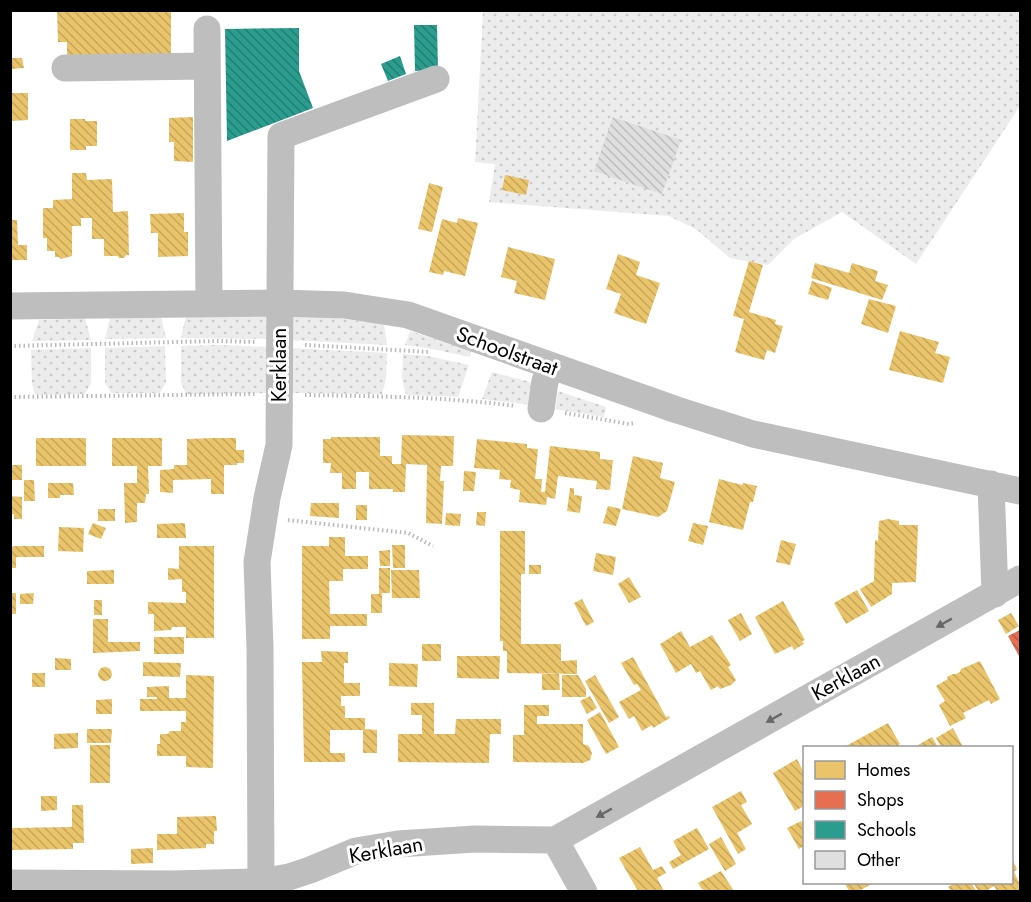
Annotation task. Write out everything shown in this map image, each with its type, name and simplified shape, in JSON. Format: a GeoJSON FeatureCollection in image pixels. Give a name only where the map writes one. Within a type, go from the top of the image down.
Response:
{"type":"FeatureCollection","features":[{"type":"Feature","properties":{"kind":"street"},"geometry":{"type":"LineString","coordinates":[[207,29],[209,303]]}},
{"type":"Feature","properties":{"kind":"street"},"geometry":{"type":"LineString","coordinates":[[65,68],[207,66]]}},
{"type":"Feature","properties":{"kind":"street","name":"Kerklaan"},"geometry":{"type":"LineString","coordinates":[[436,80],[282,136],[279,445],[257,562],[260,648],[261,882],[290,877],[356,851],[398,844],[475,838],[555,840],[995,594]]}},
{"type":"Feature","properties":{"kind":"street","name":"Schoolstraat"},"geometry":{"type":"LineString","coordinates":[[10,306],[280,303],[344,305],[408,315],[661,405],[753,434],[1020,490]]}},
{"type":"Feature","properties":{"kind":"street"},"geometry":{"type":"LineString","coordinates":[[542,409],[545,381],[551,367]]}},
{"type":"Feature","properties":{"kind":"street"},"geometry":{"type":"LineString","coordinates":[[991,484],[995,594],[1020,579]]}},
{"type":"Feature","properties":{"kind":"street"},"geometry":{"type":"LineString","coordinates":[[555,840],[584,891]]}},
{"type":"Feature","properties":{"kind":"street"},"geometry":{"type":"LineString","coordinates":[[10,883],[261,882]]}},
{"type":"Feature","properties":{"kind":"path"},"geometry":{"type":"LineString","coordinates":[[10,397],[279,394],[413,397],[478,401],[629,424],[651,420],[661,405]]}},
{"type":"Feature","properties":{"kind":"path"},"geometry":{"type":"LineString","coordinates":[[264,518],[408,533],[434,546]]}},
{"type":"Feature","properties":{"kind":"shaded area"},"geometry":{"type":"Polygon","coordinates":[[[483,11],[1020,11],[1020,106],[916,264],[842,212],[794,239],[768,265],[730,258],[697,230],[669,216],[489,202],[495,164],[475,162],[483,11]]]}},
{"type":"Feature","properties":{"kind":"shaded area"},"geometry":{"type":"Polygon","coordinates":[[[270,314],[269,339],[181,338],[186,316],[270,314]]]}},
{"type":"Feature","properties":{"kind":"shaded area"},"geometry":{"type":"Polygon","coordinates":[[[290,315],[384,324],[387,345],[290,340],[290,315]]]}},
{"type":"Feature","properties":{"kind":"shaded area"},"geometry":{"type":"Polygon","coordinates":[[[161,316],[166,338],[105,339],[110,318],[161,316]]]}},
{"type":"Feature","properties":{"kind":"shaded area"},"geometry":{"type":"Polygon","coordinates":[[[85,318],[91,340],[32,341],[39,320],[85,318]]]}},
{"type":"Feature","properties":{"kind":"shaded area"},"geometry":{"type":"Polygon","coordinates":[[[410,331],[471,351],[470,357],[405,345],[410,331]]]}},
{"type":"Feature","properties":{"kind":"shaded area"},"geometry":{"type":"Polygon","coordinates":[[[165,346],[166,382],[160,393],[111,393],[105,383],[105,348],[165,346]]]}},
{"type":"Feature","properties":{"kind":"shaded area"},"geometry":{"type":"Polygon","coordinates":[[[181,346],[269,347],[269,393],[186,394],[181,382],[181,346]]]}},
{"type":"Feature","properties":{"kind":"shaded area"},"geometry":{"type":"Polygon","coordinates":[[[91,348],[91,383],[85,394],[35,395],[32,384],[31,350],[91,348]]]}},
{"type":"Feature","properties":{"kind":"shaded area"},"geometry":{"type":"Polygon","coordinates":[[[290,348],[387,353],[386,379],[382,394],[290,393],[290,348]]]}},
{"type":"Feature","properties":{"kind":"shaded area"},"geometry":{"type":"Polygon","coordinates":[[[403,354],[428,356],[469,365],[458,397],[406,395],[402,379],[403,354]]]}},
{"type":"Feature","properties":{"kind":"shaded area"},"geometry":{"type":"Polygon","coordinates":[[[492,372],[534,383],[531,405],[482,399],[492,372]]]}},
{"type":"Feature","properties":{"kind":"shaded area"},"geometry":{"type":"Polygon","coordinates":[[[558,391],[606,407],[604,417],[555,409],[558,391]]]}},
{"type":"Feature","properties":{"kind":"building: Homes"},"geometry":{"type":"Polygon","coordinates":[[[57,10],[171,10],[171,56],[67,58],[67,42],[58,42],[57,10]]]}},
{"type":"Feature","properties":{"kind":"building: Homes"},"geometry":{"type":"Polygon","coordinates":[[[11,58],[22,58],[24,68],[12,69],[11,58]]]}},
{"type":"Feature","properties":{"kind":"building: Homes"},"geometry":{"type":"Polygon","coordinates":[[[10,93],[28,93],[28,120],[10,121],[10,93]]]}},
{"type":"Feature","properties":{"kind":"building: Homes"},"geometry":{"type":"Polygon","coordinates":[[[193,117],[193,162],[174,161],[174,142],[169,142],[169,118],[193,117]]]}},
{"type":"Feature","properties":{"kind":"building: Homes"},"geometry":{"type":"Polygon","coordinates":[[[70,119],[97,121],[97,146],[86,146],[86,150],[70,150],[70,119]]]}},
{"type":"Feature","properties":{"kind":"building: Homes"},"geometry":{"type":"Polygon","coordinates":[[[72,173],[86,173],[87,180],[112,179],[113,212],[128,211],[129,255],[124,258],[104,256],[104,239],[92,239],[92,218],[81,218],[81,226],[72,226],[72,256],[61,259],[55,257],[55,251],[47,251],[47,238],[43,238],[43,208],[53,208],[53,200],[72,199],[72,173]]]}},
{"type":"Feature","properties":{"kind":"building: Homes"},"geometry":{"type":"Polygon","coordinates":[[[505,175],[529,180],[526,195],[502,190],[505,175]]]}},
{"type":"Feature","properties":{"kind":"building: Homes"},"geometry":{"type":"Polygon","coordinates":[[[429,183],[443,187],[432,232],[418,229],[429,183]]]}},
{"type":"Feature","properties":{"kind":"building: Homes"},"geometry":{"type":"Polygon","coordinates":[[[184,213],[184,232],[188,232],[188,256],[158,257],[158,233],[151,233],[150,214],[184,213]]]}},
{"type":"Feature","properties":{"kind":"building: Homes"},"geometry":{"type":"Polygon","coordinates":[[[458,218],[478,223],[465,276],[444,271],[443,275],[429,272],[442,219],[457,223],[458,218]]]}},
{"type":"Feature","properties":{"kind":"building: Homes"},"geometry":{"type":"Polygon","coordinates":[[[10,220],[17,220],[18,245],[27,245],[27,260],[10,260],[10,220]]]}},
{"type":"Feature","properties":{"kind":"building: Homes"},"geometry":{"type":"Polygon","coordinates":[[[508,247],[555,259],[545,300],[514,293],[517,281],[501,277],[508,247]]]}},
{"type":"Feature","properties":{"kind":"building: Homes"},"geometry":{"type":"Polygon","coordinates":[[[618,254],[640,262],[636,275],[660,283],[646,324],[614,313],[621,294],[606,289],[618,254]]]}},
{"type":"Feature","properties":{"kind":"building: Homes"},"geometry":{"type":"Polygon","coordinates":[[[749,261],[763,265],[749,312],[776,320],[775,324],[783,326],[775,353],[767,350],[764,360],[735,352],[744,319],[733,316],[749,261]]]}},
{"type":"Feature","properties":{"kind":"building: Homes"},"geometry":{"type":"Polygon","coordinates":[[[815,263],[849,273],[852,263],[878,271],[875,281],[888,285],[882,300],[811,278],[815,263]]]}},
{"type":"Feature","properties":{"kind":"building: Homes"},"geometry":{"type":"Polygon","coordinates":[[[812,281],[832,288],[828,300],[808,294],[812,281]]]}},
{"type":"Feature","properties":{"kind":"building: Homes"},"geometry":{"type":"Polygon","coordinates":[[[869,299],[896,306],[888,333],[861,324],[869,299]]]}},
{"type":"Feature","properties":{"kind":"building: Homes"},"geometry":{"type":"Polygon","coordinates":[[[900,331],[939,342],[935,353],[950,357],[943,383],[889,370],[900,331]]]}},
{"type":"Feature","properties":{"kind":"building: Homes"},"geometry":{"type":"Polygon","coordinates":[[[402,435],[454,436],[453,466],[441,466],[440,481],[444,481],[442,524],[426,523],[427,465],[406,464],[405,492],[393,492],[393,489],[369,489],[369,472],[356,472],[356,489],[342,489],[342,473],[330,473],[331,463],[323,463],[323,439],[380,437],[380,456],[392,456],[392,464],[401,464],[402,435]]]}},
{"type":"Feature","properties":{"kind":"building: Homes"},"geometry":{"type":"Polygon","coordinates":[[[36,438],[86,438],[86,466],[36,466],[36,438]]]}},
{"type":"Feature","properties":{"kind":"building: Homes"},"geometry":{"type":"Polygon","coordinates":[[[112,438],[162,438],[162,466],[148,466],[149,494],[146,494],[145,503],[137,503],[137,522],[125,523],[124,483],[137,483],[137,466],[112,466],[112,438]]]}},
{"type":"Feature","properties":{"kind":"building: Homes"},"geometry":{"type":"Polygon","coordinates":[[[236,438],[236,450],[244,450],[244,463],[224,465],[224,494],[211,494],[211,479],[173,480],[173,493],[160,492],[160,470],[174,469],[174,465],[187,465],[187,439],[236,438]]]}},
{"type":"Feature","properties":{"kind":"building: Homes"},"geometry":{"type":"Polygon","coordinates":[[[477,439],[527,444],[527,448],[538,449],[535,479],[542,479],[541,492],[545,492],[550,446],[600,452],[600,459],[613,460],[610,490],[596,489],[597,481],[558,476],[555,499],[547,497],[546,505],[519,502],[520,490],[510,488],[511,480],[499,479],[500,470],[474,468],[477,439]]]}},
{"type":"Feature","properties":{"kind":"building: Homes"},"geometry":{"type":"Polygon","coordinates":[[[633,456],[663,463],[660,478],[675,482],[667,511],[658,517],[622,509],[633,456]]]}},
{"type":"Feature","properties":{"kind":"building: Homes"},"geometry":{"type":"Polygon","coordinates":[[[10,465],[22,465],[22,480],[10,480],[10,465]]]}},
{"type":"Feature","properties":{"kind":"building: Homes"},"geometry":{"type":"Polygon","coordinates":[[[464,471],[476,472],[474,491],[463,491],[464,471]]]}},
{"type":"Feature","properties":{"kind":"building: Homes"},"geometry":{"type":"Polygon","coordinates":[[[719,479],[757,486],[753,502],[750,502],[743,530],[709,522],[719,479]]]}},
{"type":"Feature","properties":{"kind":"building: Homes"},"geometry":{"type":"Polygon","coordinates":[[[24,480],[34,480],[35,501],[24,501],[24,480]]]}},
{"type":"Feature","properties":{"kind":"building: Homes"},"geometry":{"type":"Polygon","coordinates":[[[48,483],[73,483],[74,495],[48,498],[48,483]]]}},
{"type":"Feature","properties":{"kind":"building: Homes"},"geometry":{"type":"Polygon","coordinates":[[[570,488],[574,488],[574,495],[582,496],[580,513],[567,511],[570,488]]]}},
{"type":"Feature","properties":{"kind":"building: Homes"},"geometry":{"type":"Polygon","coordinates":[[[10,496],[22,497],[22,519],[14,519],[14,514],[10,514],[10,496]]]}},
{"type":"Feature","properties":{"kind":"building: Homes"},"geometry":{"type":"Polygon","coordinates":[[[311,503],[339,503],[339,518],[310,516],[311,503]]]}},
{"type":"Feature","properties":{"kind":"building: Homes"},"geometry":{"type":"Polygon","coordinates":[[[356,505],[367,505],[367,520],[356,520],[356,505]]]}},
{"type":"Feature","properties":{"kind":"building: Homes"},"geometry":{"type":"Polygon","coordinates":[[[608,506],[621,509],[616,526],[603,523],[608,506]]]}},
{"type":"Feature","properties":{"kind":"building: Homes"},"geometry":{"type":"Polygon","coordinates":[[[98,509],[115,509],[115,521],[98,521],[98,509]]]}},
{"type":"Feature","properties":{"kind":"building: Homes"},"geometry":{"type":"Polygon","coordinates":[[[477,512],[486,512],[485,526],[476,525],[477,512]]]}},
{"type":"Feature","properties":{"kind":"building: Homes"},"geometry":{"type":"Polygon","coordinates":[[[446,513],[461,514],[460,526],[445,525],[446,513]]]}},
{"type":"Feature","properties":{"kind":"building: Homes"},"geometry":{"type":"Polygon","coordinates":[[[888,519],[899,521],[899,525],[918,525],[916,582],[892,583],[892,594],[871,607],[860,589],[874,581],[875,540],[878,541],[879,521],[888,519]]]}},
{"type":"Feature","properties":{"kind":"building: Homes"},"geometry":{"type":"Polygon","coordinates":[[[93,523],[106,528],[101,539],[88,534],[93,523]]]}},
{"type":"Feature","properties":{"kind":"building: Homes"},"geometry":{"type":"Polygon","coordinates":[[[185,523],[186,538],[157,538],[157,524],[185,523]]]}},
{"type":"Feature","properties":{"kind":"building: Homes"},"geometry":{"type":"Polygon","coordinates":[[[693,523],[708,526],[703,545],[688,541],[693,523]]]}},
{"type":"Feature","properties":{"kind":"building: Homes"},"geometry":{"type":"Polygon","coordinates":[[[59,527],[84,528],[83,552],[58,551],[59,527]]]}},
{"type":"Feature","properties":{"kind":"building: Homes"},"geometry":{"type":"Polygon","coordinates":[[[500,531],[525,531],[525,574],[521,574],[521,644],[561,644],[561,661],[577,660],[577,674],[507,673],[507,651],[503,651],[503,641],[500,641],[500,531]]]}},
{"type":"Feature","properties":{"kind":"building: Homes"},"geometry":{"type":"Polygon","coordinates":[[[329,537],[345,537],[345,556],[368,556],[368,569],[343,569],[343,581],[329,581],[330,614],[367,614],[367,626],[330,626],[330,639],[302,639],[302,546],[329,546],[329,537]]]}},
{"type":"Feature","properties":{"kind":"building: Homes"},"geometry":{"type":"Polygon","coordinates":[[[781,540],[796,544],[790,565],[776,562],[781,540]]]}},
{"type":"Feature","properties":{"kind":"building: Homes"},"geometry":{"type":"Polygon","coordinates":[[[392,545],[405,545],[405,568],[393,568],[392,545]]]}},
{"type":"Feature","properties":{"kind":"building: Homes"},"geometry":{"type":"Polygon","coordinates":[[[44,546],[44,557],[16,557],[16,568],[10,568],[10,547],[44,546]]]}},
{"type":"Feature","properties":{"kind":"building: Homes"},"geometry":{"type":"Polygon","coordinates":[[[179,546],[214,546],[214,638],[186,638],[186,627],[154,631],[154,614],[148,614],[148,602],[186,603],[186,592],[182,592],[182,579],[168,580],[168,568],[179,569],[179,546]]]}},
{"type":"Feature","properties":{"kind":"building: Homes"},"geometry":{"type":"Polygon","coordinates":[[[390,550],[390,566],[380,566],[379,551],[390,550]]]}},
{"type":"Feature","properties":{"kind":"building: Homes"},"geometry":{"type":"Polygon","coordinates":[[[596,553],[616,557],[613,575],[593,571],[596,553]]]}},
{"type":"Feature","properties":{"kind":"building: Homes"},"geometry":{"type":"Polygon","coordinates":[[[529,565],[541,565],[541,574],[529,574],[529,565]]]}},
{"type":"Feature","properties":{"kind":"building: Homes"},"geometry":{"type":"Polygon","coordinates":[[[379,568],[390,568],[390,593],[382,593],[382,613],[371,613],[371,594],[379,594],[379,568]]]}},
{"type":"Feature","properties":{"kind":"building: Homes"},"geometry":{"type":"Polygon","coordinates":[[[114,570],[114,584],[87,584],[87,571],[114,570]]]}},
{"type":"Feature","properties":{"kind":"building: Homes"},"geometry":{"type":"Polygon","coordinates":[[[391,570],[419,570],[420,598],[392,598],[391,570]]]}},
{"type":"Feature","properties":{"kind":"building: Homes"},"geometry":{"type":"Polygon","coordinates":[[[629,577],[641,597],[629,603],[618,584],[629,577]]]}},
{"type":"Feature","properties":{"kind":"building: Homes"},"geometry":{"type":"Polygon","coordinates":[[[857,590],[869,611],[846,624],[834,603],[857,590]]]}},
{"type":"Feature","properties":{"kind":"building: Homes"},"geometry":{"type":"Polygon","coordinates":[[[10,593],[16,593],[16,614],[10,614],[10,593]]]}},
{"type":"Feature","properties":{"kind":"building: Homes"},"geometry":{"type":"Polygon","coordinates":[[[34,593],[33,604],[20,604],[20,594],[34,593]]]}},
{"type":"Feature","properties":{"kind":"building: Homes"},"geometry":{"type":"Polygon","coordinates":[[[582,599],[594,622],[586,626],[574,603],[582,599]]]}},
{"type":"Feature","properties":{"kind":"building: Homes"},"geometry":{"type":"Polygon","coordinates":[[[94,600],[102,600],[102,615],[94,615],[94,600]]]}},
{"type":"Feature","properties":{"kind":"building: Homes"},"geometry":{"type":"Polygon","coordinates":[[[783,601],[805,640],[802,641],[804,644],[794,650],[792,646],[775,654],[755,617],[783,601]]]}},
{"type":"Feature","properties":{"kind":"building: Homes"},"geometry":{"type":"Polygon","coordinates":[[[741,613],[752,634],[740,641],[728,620],[741,613]]]}},
{"type":"Feature","properties":{"kind":"building: Homes"},"geometry":{"type":"Polygon","coordinates":[[[1011,613],[1019,626],[1006,634],[998,620],[1011,613]]]}},
{"type":"Feature","properties":{"kind":"building: Homes"},"geometry":{"type":"Polygon","coordinates":[[[93,619],[108,619],[108,642],[140,642],[140,651],[93,653],[93,619]]]}},
{"type":"Feature","properties":{"kind":"building: Homes"},"geometry":{"type":"Polygon","coordinates":[[[681,631],[690,647],[712,635],[731,665],[728,667],[736,680],[731,685],[720,689],[718,686],[711,690],[700,671],[696,673],[691,664],[676,673],[660,644],[681,631]]]}},
{"type":"Feature","properties":{"kind":"building: Homes"},"geometry":{"type":"Polygon","coordinates":[[[154,637],[184,637],[184,654],[154,654],[154,637]]]}},
{"type":"Feature","properties":{"kind":"building: Homes"},"geometry":{"type":"Polygon","coordinates":[[[422,644],[441,644],[441,661],[422,661],[422,644]]]}},
{"type":"Feature","properties":{"kind":"building: Homes"},"geometry":{"type":"Polygon","coordinates":[[[321,651],[348,652],[348,663],[344,663],[344,683],[360,683],[360,696],[341,696],[341,706],[345,706],[345,718],[365,718],[365,729],[377,730],[377,753],[363,753],[363,730],[330,730],[330,753],[345,753],[345,762],[304,762],[302,662],[322,662],[321,651]]]}},
{"type":"Feature","properties":{"kind":"building: Homes"},"geometry":{"type":"Polygon","coordinates":[[[457,656],[500,656],[499,679],[457,678],[457,656]]]}},
{"type":"Feature","properties":{"kind":"building: Homes"},"geometry":{"type":"Polygon","coordinates":[[[633,657],[666,717],[670,718],[653,728],[652,725],[642,731],[634,716],[629,719],[619,702],[641,690],[637,684],[634,685],[621,663],[633,657]]]}},
{"type":"Feature","properties":{"kind":"building: Homes"},"geometry":{"type":"Polygon","coordinates":[[[55,658],[71,659],[71,670],[55,670],[55,658]]]}},
{"type":"Feature","properties":{"kind":"building: Homes"},"geometry":{"type":"Polygon","coordinates":[[[980,661],[1000,699],[991,704],[989,700],[963,713],[966,718],[950,726],[939,705],[945,701],[936,686],[948,679],[947,677],[960,672],[961,669],[980,661]]]}},
{"type":"Feature","properties":{"kind":"building: Homes"},"geometry":{"type":"Polygon","coordinates":[[[143,662],[181,663],[180,677],[143,676],[143,662]]]}},
{"type":"Feature","properties":{"kind":"building: Homes"},"geometry":{"type":"Polygon","coordinates":[[[389,663],[418,664],[417,687],[389,686],[389,663]]]}},
{"type":"Feature","properties":{"kind":"building: Homes"},"geometry":{"type":"Polygon","coordinates":[[[105,667],[110,669],[112,674],[110,679],[105,681],[100,679],[98,674],[100,669],[105,667]]]}},
{"type":"Feature","properties":{"kind":"building: Homes"},"geometry":{"type":"Polygon","coordinates":[[[32,673],[45,673],[45,687],[32,687],[32,673]]]}},
{"type":"Feature","properties":{"kind":"building: Homes"},"geometry":{"type":"Polygon","coordinates":[[[542,674],[559,674],[560,690],[542,690],[542,674]]]}},
{"type":"Feature","properties":{"kind":"building: Homes"},"geometry":{"type":"Polygon","coordinates":[[[186,675],[214,676],[213,768],[186,767],[186,756],[157,756],[160,734],[181,731],[181,722],[186,722],[186,711],[140,711],[140,699],[157,699],[157,697],[147,697],[147,687],[169,686],[169,698],[186,698],[186,675]]]}},
{"type":"Feature","properties":{"kind":"building: Homes"},"geometry":{"type":"Polygon","coordinates":[[[562,675],[578,675],[586,689],[586,697],[562,697],[562,675]]]}},
{"type":"Feature","properties":{"kind":"building: Homes"},"geometry":{"type":"Polygon","coordinates":[[[595,675],[619,717],[609,723],[585,681],[595,675]]]}},
{"type":"Feature","properties":{"kind":"building: Homes"},"geometry":{"type":"Polygon","coordinates":[[[590,696],[597,708],[587,714],[580,701],[590,696]]]}},
{"type":"Feature","properties":{"kind":"building: Homes"},"geometry":{"type":"Polygon","coordinates":[[[112,699],[112,714],[96,714],[96,700],[112,699]]]}},
{"type":"Feature","properties":{"kind":"building: Homes"},"geometry":{"type":"Polygon","coordinates":[[[411,703],[434,703],[434,734],[455,734],[456,719],[501,719],[501,734],[490,734],[489,763],[398,762],[398,734],[422,734],[422,715],[411,715],[411,703]]]}},
{"type":"Feature","properties":{"kind":"building: Homes"},"geometry":{"type":"Polygon","coordinates":[[[524,705],[549,705],[549,716],[537,716],[537,724],[583,724],[583,744],[589,746],[592,753],[590,760],[583,763],[513,762],[513,735],[524,735],[524,705]]]}},
{"type":"Feature","properties":{"kind":"building: Homes"},"geometry":{"type":"Polygon","coordinates":[[[600,712],[619,747],[606,754],[587,720],[600,712]]]}},
{"type":"Feature","properties":{"kind":"building: Homes"},"geometry":{"type":"Polygon","coordinates":[[[888,723],[900,744],[899,746],[846,746],[888,723]]]}},
{"type":"Feature","properties":{"kind":"building: Homes"},"geometry":{"type":"Polygon","coordinates":[[[953,728],[962,746],[940,746],[936,738],[953,728]]]}},
{"type":"Feature","properties":{"kind":"building: Homes"},"geometry":{"type":"Polygon","coordinates":[[[87,729],[112,729],[111,743],[87,743],[87,729]]]}},
{"type":"Feature","properties":{"kind":"building: Homes"},"geometry":{"type":"Polygon","coordinates":[[[78,733],[78,748],[54,749],[54,734],[78,733]]]}},
{"type":"Feature","properties":{"kind":"building: Homes"},"geometry":{"type":"Polygon","coordinates":[[[932,737],[937,746],[919,746],[932,737]]]}},
{"type":"Feature","properties":{"kind":"building: Homes"},"geometry":{"type":"Polygon","coordinates":[[[90,745],[110,745],[110,783],[90,783],[90,745]]]}},
{"type":"Feature","properties":{"kind":"building: Homes"},"geometry":{"type":"Polygon","coordinates":[[[797,759],[803,771],[803,807],[795,811],[773,773],[797,759]]]}},
{"type":"Feature","properties":{"kind":"building: Homes"},"geometry":{"type":"Polygon","coordinates":[[[741,791],[747,802],[741,805],[752,824],[737,833],[746,849],[738,854],[712,807],[741,791]]]}},
{"type":"Feature","properties":{"kind":"building: Homes"},"geometry":{"type":"Polygon","coordinates":[[[41,796],[57,796],[57,810],[41,811],[41,796]]]}},
{"type":"Feature","properties":{"kind":"building: Homes"},"geometry":{"type":"Polygon","coordinates":[[[72,805],[83,805],[84,843],[73,843],[73,849],[10,850],[10,828],[72,827],[72,805]]]}},
{"type":"Feature","properties":{"kind":"building: Homes"},"geometry":{"type":"Polygon","coordinates":[[[216,816],[217,831],[214,831],[214,844],[206,844],[206,848],[157,850],[157,834],[177,834],[177,817],[216,816]]]}},
{"type":"Feature","properties":{"kind":"building: Homes"},"geometry":{"type":"Polygon","coordinates":[[[801,821],[803,847],[799,849],[787,828],[801,821]]]}},
{"type":"Feature","properties":{"kind":"building: Homes"},"geometry":{"type":"Polygon","coordinates":[[[697,828],[709,849],[673,869],[669,862],[681,855],[673,841],[697,828]]]}},
{"type":"Feature","properties":{"kind":"building: Homes"},"geometry":{"type":"Polygon","coordinates":[[[721,837],[736,864],[725,871],[709,844],[721,837]]]}},
{"type":"Feature","properties":{"kind":"building: Homes"},"geometry":{"type":"Polygon","coordinates":[[[640,847],[653,870],[662,866],[666,873],[657,878],[664,891],[638,891],[619,858],[640,847]]]}},
{"type":"Feature","properties":{"kind":"building: Homes"},"geometry":{"type":"Polygon","coordinates":[[[153,848],[153,863],[131,864],[131,849],[153,848]]]}},
{"type":"Feature","properties":{"kind":"building: Homes"},"geometry":{"type":"Polygon","coordinates":[[[1013,861],[1017,869],[1014,872],[1020,884],[1020,891],[997,891],[994,886],[986,891],[978,891],[974,884],[1013,884],[1013,861]]]}},
{"type":"Feature","properties":{"kind":"building: Homes"},"geometry":{"type":"Polygon","coordinates":[[[721,871],[734,891],[703,891],[698,883],[721,871]]]}},
{"type":"Feature","properties":{"kind":"building: Homes"},"geometry":{"type":"Polygon","coordinates":[[[845,884],[871,884],[859,891],[849,891],[845,884]]]}},
{"type":"Feature","properties":{"kind":"building: Homes"},"geometry":{"type":"Polygon","coordinates":[[[953,884],[972,884],[976,891],[951,891],[948,887],[953,884]]]}},
{"type":"Feature","properties":{"kind":"building: Shops"},"geometry":{"type":"Polygon","coordinates":[[[1020,630],[1020,658],[1008,636],[1020,630]]]}},
{"type":"Feature","properties":{"kind":"building: Schools"},"geometry":{"type":"Polygon","coordinates":[[[414,25],[437,25],[438,70],[415,71],[414,25]]]}},
{"type":"Feature","properties":{"kind":"building: Schools"},"geometry":{"type":"Polygon","coordinates":[[[299,28],[299,71],[313,108],[227,141],[225,29],[299,28]]]}},
{"type":"Feature","properties":{"kind":"building: Schools"},"geometry":{"type":"Polygon","coordinates":[[[400,56],[406,74],[388,81],[381,64],[400,56]]]}},
{"type":"Feature","properties":{"kind":"building: Other"},"geometry":{"type":"Polygon","coordinates":[[[613,117],[681,140],[662,194],[594,171],[613,117]]]}}]}
